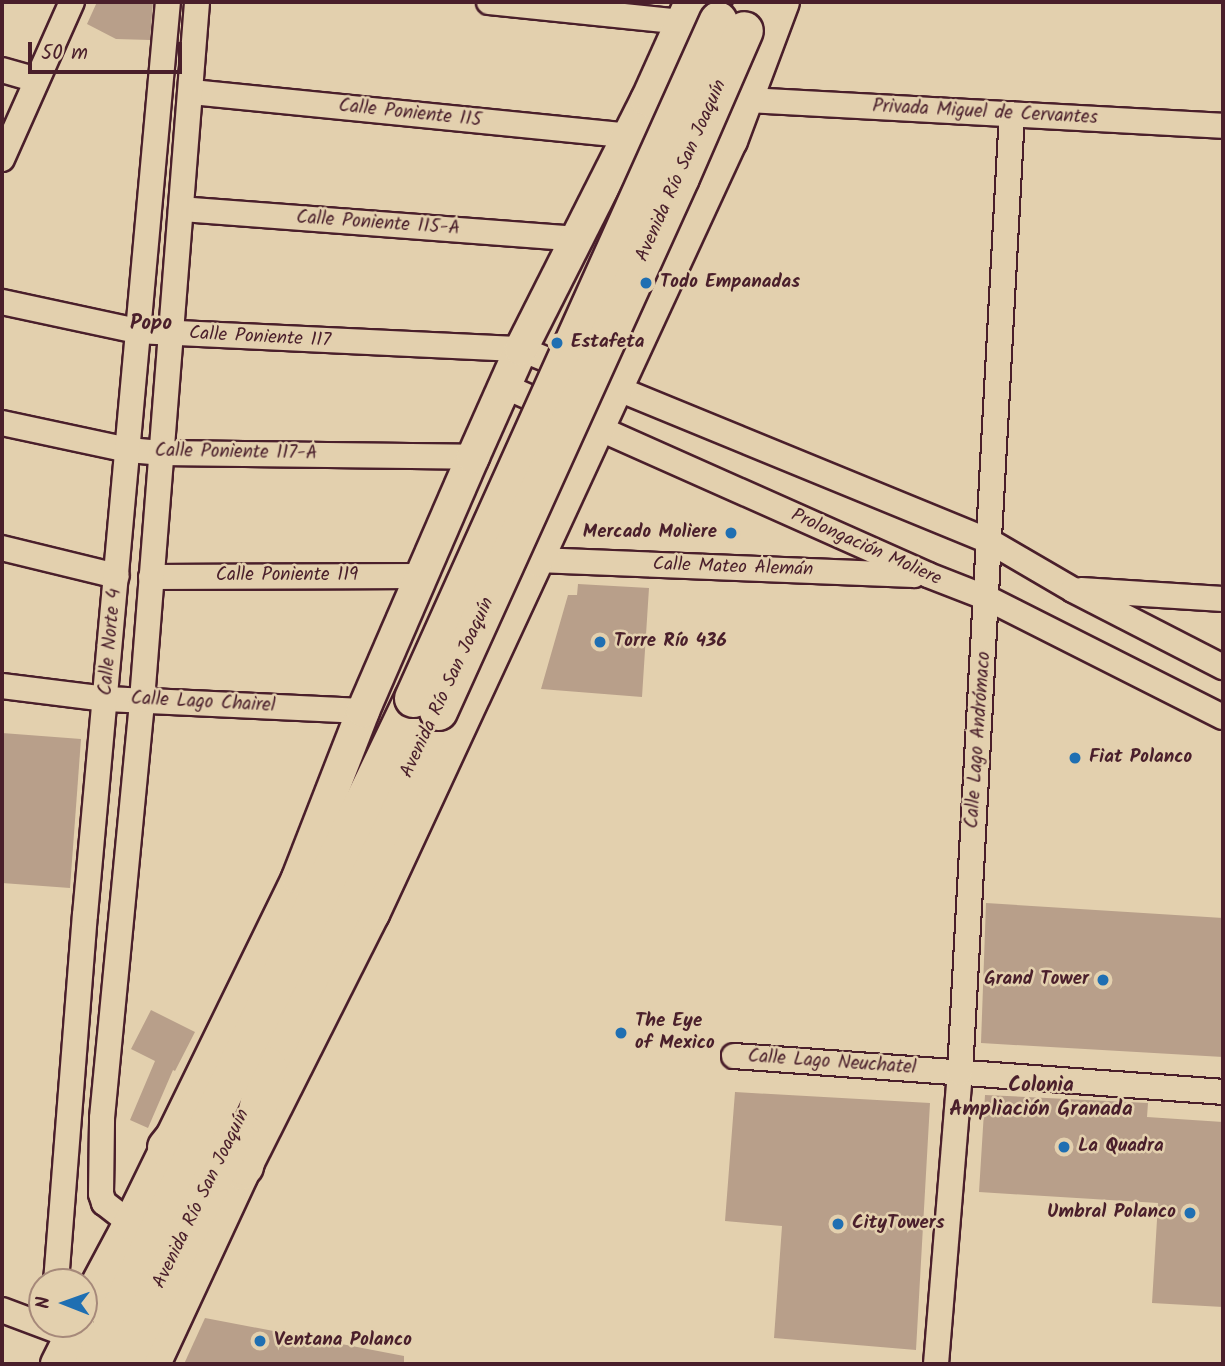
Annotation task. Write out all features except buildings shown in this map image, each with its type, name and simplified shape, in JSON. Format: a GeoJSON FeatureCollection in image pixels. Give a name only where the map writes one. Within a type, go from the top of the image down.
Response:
{"type":"FeatureCollection","features":[{"type":"Feature","properties":{"kind":"highway","name":"Avenida Río San Joaquín"},"geometry":{"type":"LineString","coordinates":[[122,1364],[255,1061],[425,705],[719,13]]}},
{"type":"Feature","properties":{"kind":"highway","name":"Avenida Río San Joaquín"},"geometry":{"type":"LineString","coordinates":[[93,1364],[255,1061]]}},
{"type":"Feature","properties":{"kind":"highway"},"geometry":{"type":"LineString","coordinates":[[242,1174],[255,1061]]}},
{"type":"Feature","properties":{"kind":"highway"},"geometry":{"type":"LineString","coordinates":[[166,1147],[193,1116],[216,1080],[255,1061]]}},
{"type":"Feature","properties":{"kind":"main road","name":"Avenida Río San Joaquín"},"geometry":{"type":"LineString","coordinates":[[154,1364],[242,1174],[373,914],[537,560],[730,141],[783,2]]}},
{"type":"Feature","properties":{"kind":"main road"},"geometry":{"type":"LineString","coordinates":[[98,1280],[130,1223],[298,878],[363,711],[521,349],[647,100],[719,13]]}},
{"type":"Feature","properties":{"kind":"main road"},"geometry":{"type":"LineString","coordinates":[[647,100],[683,130],[703,139],[730,141]]}},
{"type":"Feature","properties":{"kind":"main road"},"geometry":{"type":"LineString","coordinates":[[57,1364],[68,1338]]}},
{"type":"Feature","properties":{"kind":"street"},"geometry":{"type":"LineString","coordinates":[[2,159],[72,2]]}},
{"type":"Feature","properties":{"kind":"street","name":"Calle Norte 4"},"geometry":{"type":"LineString","coordinates":[[57,1268],[136,331],[168,2]]}},
{"type":"Feature","properties":{"kind":"street","name":"Calle Norte 4"},"geometry":{"type":"LineString","coordinates":[[130,1223],[104,1203],[100,1180],[102,1118],[142,700],[197,2]]}},
{"type":"Feature","properties":{"kind":"street"},"geometry":{"type":"LineString","coordinates":[[489,2],[719,13]]}},
{"type":"Feature","properties":{"kind":"street"},"geometry":{"type":"LineString","coordinates":[[2,70],[36,80]]}},
{"type":"Feature","properties":{"kind":"street","name":"Calle Poniente 115"},"geometry":{"type":"LineString","coordinates":[[191,92],[629,136]]}},
{"type":"Feature","properties":{"kind":"street","name":"Privada Miguel de Cervantes"},"geometry":{"type":"LineString","coordinates":[[746,100],[1223,126]]}},
{"type":"Feature","properties":{"kind":"street","name":"Calle Lago Andrómaco"},"geometry":{"type":"LineString","coordinates":[[936,1364],[960,1073],[991,542],[1012,114]]}},
{"type":"Feature","properties":{"kind":"street","name":"Calle Poniente 115-A"},"geometry":{"type":"LineString","coordinates":[[181,209],[576,239]]}},
{"type":"Feature","properties":{"kind":"street","name":"Calle Poniente 117"},"geometry":{"type":"LineString","coordinates":[[2,302],[136,331],[169,334],[521,349]]}},
{"type":"Feature","properties":{"kind":"street"},"geometry":{"type":"LineString","coordinates":[[521,349],[615,390],[991,542],[1073,590],[1223,667]]}},
{"type":"Feature","properties":{"kind":"street","name":"Prolongación Moliere"},"geometry":{"type":"LineString","coordinates":[[505,386],[596,429],[928,575],[987,598],[1223,717]]}},
{"type":"Feature","properties":{"kind":"street","name":"Calle Poniente 117-A"},"geometry":{"type":"LineString","coordinates":[[2,424],[128,450],[161,453],[473,457]]}},
{"type":"Feature","properties":{"kind":"street"},"geometry":{"type":"LineString","coordinates":[[2,548],[117,576]]}},
{"type":"Feature","properties":{"kind":"street","name":"Calle Mateo Alemán"},"geometry":{"type":"LineString","coordinates":[[537,560],[928,575]]}},
{"type":"Feature","properties":{"kind":"street","name":"Calle Poniente 119"},"geometry":{"type":"LineString","coordinates":[[151,577],[422,576]]}},
{"type":"Feature","properties":{"kind":"street"},"geometry":{"type":"LineString","coordinates":[[1073,590],[1223,599]]}},
{"type":"Feature","properties":{"kind":"street","name":"Calle Lago Chairel"},"geometry":{"type":"LineString","coordinates":[[2,686],[40,693],[106,699],[363,711]]}},
{"type":"Feature","properties":{"kind":"street","name":"Calle Lago Neuchatel"},"geometry":{"type":"LineString","coordinates":[[734,1056],[1223,1092]]}},
{"type":"Feature","properties":{"kind":"street"},"geometry":{"type":"LineString","coordinates":[[2,1310],[28,1315]]}},
{"type":"Feature","properties":{"kind":"place","name":"Todo Empanadas"},"geometry":{"type":"Point","coordinates":[646,283]}},
{"type":"Feature","properties":{"kind":"place","name":"Estafeta"},"geometry":{"type":"Point","coordinates":[557,343]}},
{"type":"Feature","properties":{"kind":"place","name":"Mercado Moliere"},"geometry":{"type":"Point","coordinates":[731,533]}},
{"type":"Feature","properties":{"kind":"place","name":"Torre Río 436"},"geometry":{"type":"Point","coordinates":[600,642]}},
{"type":"Feature","properties":{"kind":"place","name":"Fiat Polanco"},"geometry":{"type":"Point","coordinates":[1075,758]}},
{"type":"Feature","properties":{"kind":"place","name":"Grand Tower"},"geometry":{"type":"Point","coordinates":[1103,980]}},
{"type":"Feature","properties":{"kind":"place","name":"The Eye of Mexico"},"geometry":{"type":"Point","coordinates":[621,1033]}},
{"type":"Feature","properties":{"kind":"place","name":"La Quadra"},"geometry":{"type":"Point","coordinates":[1064,1147]}},
{"type":"Feature","properties":{"kind":"place","name":"Umbral Polanco"},"geometry":{"type":"Point","coordinates":[1190,1213]}},
{"type":"Feature","properties":{"kind":"place","name":"CityTowers"},"geometry":{"type":"Point","coordinates":[838,1224]}},
{"type":"Feature","properties":{"kind":"place","name":"Ventana Polanco"},"geometry":{"type":"Point","coordinates":[260,1341]}},
{"type":"Feature","properties":{"kind":"district","name":"Popo"},"geometry":{"type":"Point","coordinates":[151,324]}},
{"type":"Feature","properties":{"kind":"district","name":"Colonia Ampliación Granada"},"geometry":{"type":"Point","coordinates":[1041,1098]}}]}
